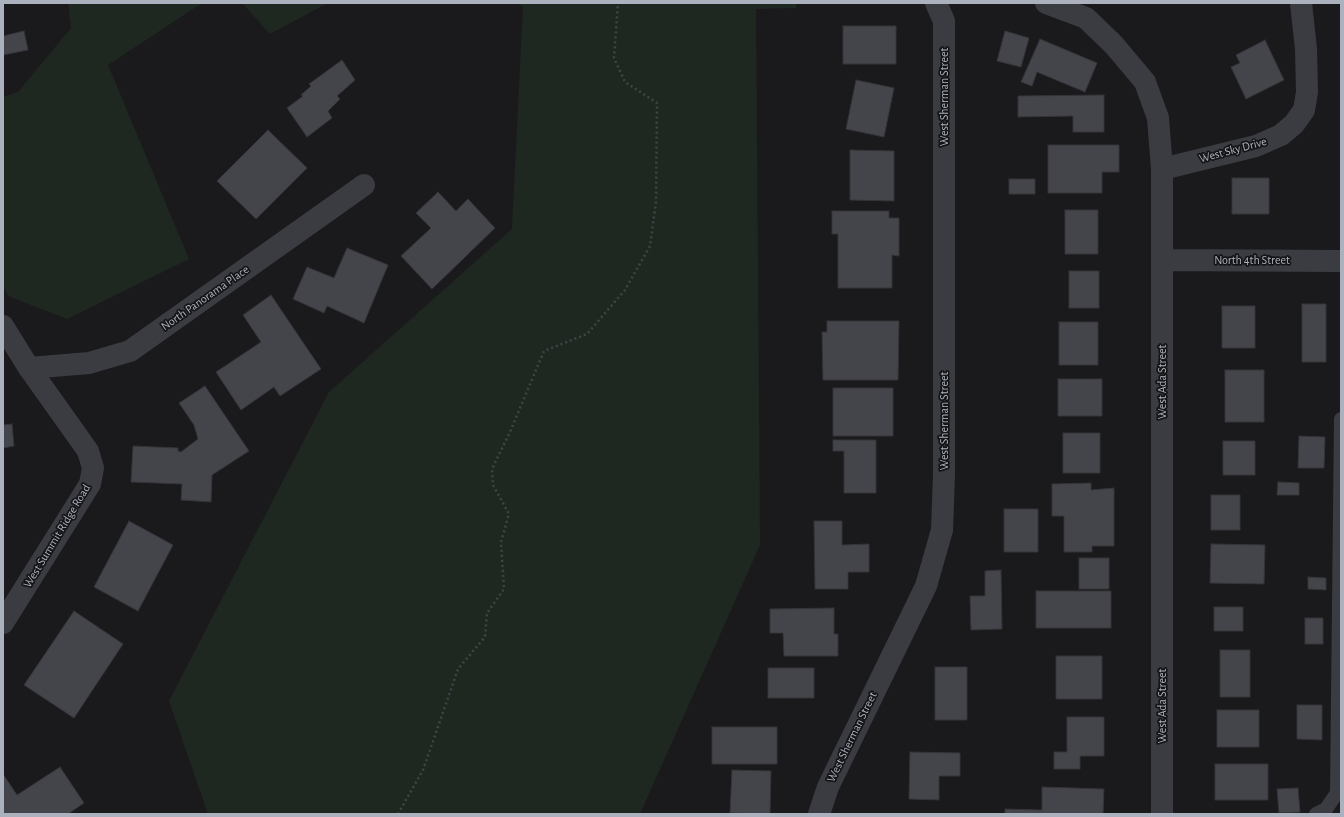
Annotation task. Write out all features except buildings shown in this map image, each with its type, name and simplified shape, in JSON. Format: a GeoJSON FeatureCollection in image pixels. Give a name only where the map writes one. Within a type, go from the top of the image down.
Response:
{"type":"FeatureCollection","features":[{"type":"Feature","properties":{"kind":"street","name":"West Sherman Street"},"geometry":{"type":"LineString","coordinates":[[819,814],[828,787],[926,586],[942,530],[944,474],[944,21],[936,3]]}},
{"type":"Feature","properties":{"kind":"street","name":"West Ada Street"},"geometry":{"type":"LineString","coordinates":[[1046,3],[1086,18],[1114,45],[1145,82],[1158,118],[1162,169],[1162,814]]}},
{"type":"Feature","properties":{"kind":"street","name":"West Sky Drive"},"geometry":{"type":"LineString","coordinates":[[1162,169],[1256,146],[1281,135],[1294,124],[1304,110],[1307,92],[1306,48],[1302,3]]}},
{"type":"Feature","properties":{"kind":"street","name":"North Panorama Place"},"geometry":{"type":"LineString","coordinates":[[29,368],[89,363],[130,351],[364,185]]}},
{"type":"Feature","properties":{"kind":"street","name":"North 4th Street"},"geometry":{"type":"LineString","coordinates":[[1162,260],[1341,260]]}},
{"type":"Feature","properties":{"kind":"street","name":"West Summit Ridge Road"},"geometry":{"type":"LineString","coordinates":[[3,326],[29,368],[88,451],[93,468],[90,484],[3,623]]}},
{"type":"Feature","properties":{"kind":"lane"},"geometry":{"type":"LineString","coordinates":[[1316,814],[1326,809],[1337,793],[1341,419]]}},
{"type":"Feature","properties":{"kind":"path"},"geometry":{"type":"LineString","coordinates":[[398,814],[423,770],[458,669],[484,636],[487,613],[504,589],[501,542],[510,514],[493,485],[492,469],[510,432],[544,351],[587,334],[625,290],[650,246],[656,202],[657,103],[625,82],[614,58],[618,3]]}},
{"type":"Feature","properties":{"kind":"shaded area"},"geometry":{"type":"Polygon","coordinates":[[[68,3],[202,3],[108,65],[189,259],[67,319],[8,296],[3,285],[3,97],[18,92],[71,28],[68,3]]]}},
{"type":"Feature","properties":{"kind":"shaded area"},"geometry":{"type":"Polygon","coordinates":[[[242,3],[328,3],[270,34],[242,3]]]}},
{"type":"Feature","properties":{"kind":"shaded area"},"geometry":{"type":"Polygon","coordinates":[[[517,3],[797,3],[796,8],[756,9],[760,545],[640,814],[208,814],[169,701],[329,392],[512,229],[523,7],[517,3]]]}}]}
